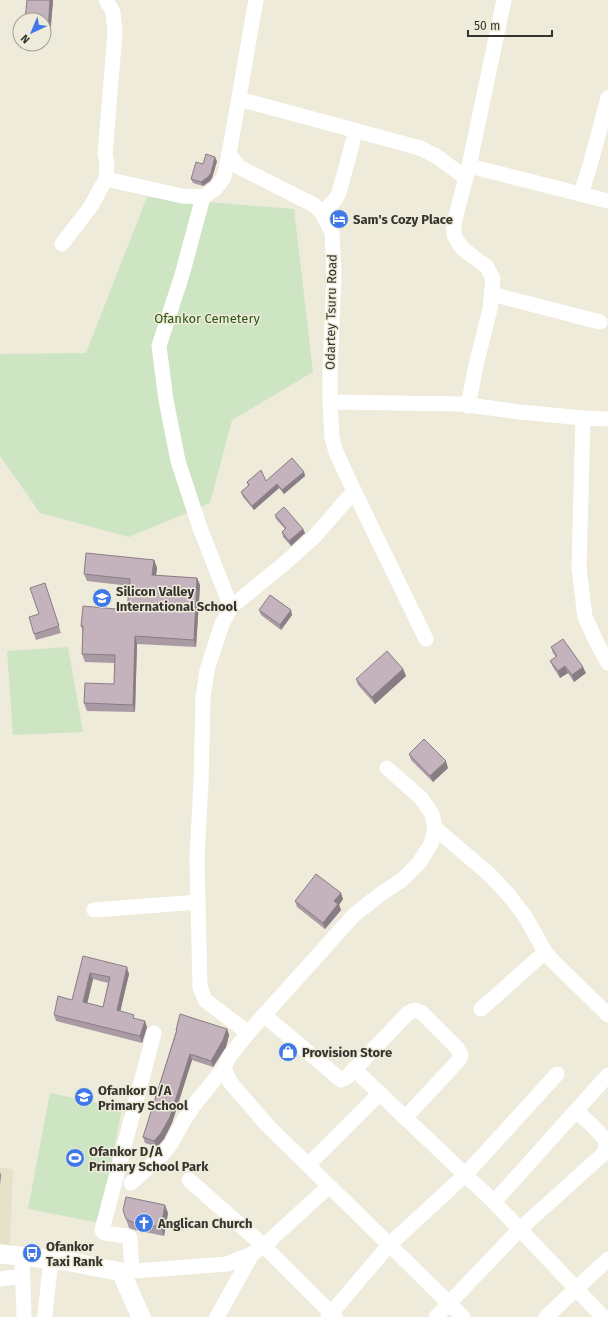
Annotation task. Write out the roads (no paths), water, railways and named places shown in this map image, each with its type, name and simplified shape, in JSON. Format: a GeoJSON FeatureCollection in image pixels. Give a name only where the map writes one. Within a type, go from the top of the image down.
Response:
{"type":"FeatureCollection","features":[{"type":"Feature","properties":{"kind":"main road"},"geometry":{"type":"LineString","coordinates":[[0,1254],[66,1261],[127,1271],[142,1317]]}},
{"type":"Feature","properties":{"kind":"street"},"geometry":{"type":"LineString","coordinates":[[62,244],[90,206],[106,179],[107,165],[105,154],[115,32],[113,12],[106,0]]}},
{"type":"Feature","properties":{"kind":"street"},"geometry":{"type":"LineString","coordinates":[[106,179],[182,196],[203,197],[216,188],[224,177],[229,154],[256,0]]}},
{"type":"Feature","properties":{"kind":"street"},"geometry":{"type":"LineString","coordinates":[[468,406],[476,365],[490,309],[493,278],[487,267],[463,249],[454,236],[454,224],[467,172],[504,0]]}},
{"type":"Feature","properties":{"kind":"street"},"geometry":{"type":"LineString","coordinates":[[580,194],[591,162],[608,98]]}},
{"type":"Feature","properties":{"kind":"street"},"geometry":{"type":"LineString","coordinates":[[239,99],[420,148],[467,172],[580,194],[608,201]]}},
{"type":"Feature","properties":{"kind":"street"},"geometry":{"type":"LineString","coordinates":[[322,213],[335,200],[339,193],[353,141]]}},
{"type":"Feature","properties":{"kind":"street","name":"Odartey Tsuru Road"},"geometry":{"type":"LineString","coordinates":[[229,154],[240,167],[314,205],[322,213],[332,232],[334,275],[330,373],[332,438],[336,452],[354,491],[426,639]]}},
{"type":"Feature","properties":{"kind":"street"},"geometry":{"type":"LineString","coordinates":[[203,197],[182,275],[160,346],[166,400],[178,461],[200,528],[231,607]]}},
{"type":"Feature","properties":{"kind":"street"},"geometry":{"type":"LineString","coordinates":[[492,294],[600,322]]}},
{"type":"Feature","properties":{"kind":"street"},"geometry":{"type":"LineString","coordinates":[[330,402],[468,406],[583,418],[608,419]]}},
{"type":"Feature","properties":{"kind":"street"},"geometry":{"type":"LineString","coordinates":[[583,418],[579,568],[585,617],[596,643],[608,662]]}},
{"type":"Feature","properties":{"kind":"street"},"geometry":{"type":"LineString","coordinates":[[248,1033],[205,1000],[200,987],[197,858],[203,698],[207,670],[222,624],[231,607],[286,563],[314,538],[354,491]]}},
{"type":"Feature","properties":{"kind":"street"},"geometry":{"type":"LineString","coordinates":[[131,1183],[161,1156],[187,1115],[224,1068],[229,1057],[248,1033],[354,915],[382,893],[402,880],[419,863],[431,844],[435,828],[432,814],[421,798],[387,768]]}},
{"type":"Feature","properties":{"kind":"street"},"geometry":{"type":"LineString","coordinates":[[435,828],[489,874],[507,893],[524,916],[545,952],[553,962],[608,1015]]}},
{"type":"Feature","properties":{"kind":"street"},"geometry":{"type":"LineString","coordinates":[[94,910],[198,902]]}},
{"type":"Feature","properties":{"kind":"street"},"geometry":{"type":"LineString","coordinates":[[481,1009],[545,952]]}},
{"type":"Feature","properties":{"kind":"street"},"geometry":{"type":"LineString","coordinates":[[264,1015],[341,1080],[347,1077],[408,1013],[415,1010],[422,1013],[457,1048],[461,1055],[459,1060],[405,1118]]}},
{"type":"Feature","properties":{"kind":"street"},"geometry":{"type":"LineString","coordinates":[[154,1033],[102,1230],[104,1233],[126,1236],[130,1238],[127,1271],[227,1264],[258,1250]]}},
{"type":"Feature","properties":{"kind":"street"},"geometry":{"type":"LineString","coordinates":[[224,1068],[230,1082],[267,1124],[463,1317]]}},
{"type":"Feature","properties":{"kind":"street"},"geometry":{"type":"LineString","coordinates":[[354,1069],[494,1202],[603,1317]]}},
{"type":"Feature","properties":{"kind":"street"},"geometry":{"type":"LineString","coordinates":[[189,1180],[258,1250],[331,1316],[389,1245],[465,1175],[557,1074]]}},
{"type":"Feature","properties":{"kind":"street"},"geometry":{"type":"LineString","coordinates":[[494,1202],[608,1076]]}},
{"type":"Feature","properties":{"kind":"street"},"geometry":{"type":"LineString","coordinates":[[308,1165],[380,1093]]}},
{"type":"Feature","properties":{"kind":"street"},"geometry":{"type":"LineString","coordinates":[[436,1317],[520,1229],[602,1156],[606,1143],[603,1137],[576,1111]]}},
{"type":"Feature","properties":{"kind":"street"},"geometry":{"type":"LineString","coordinates":[[217,1317],[258,1250],[329,1186]]}},
{"type":"Feature","properties":{"kind":"street"},"geometry":{"type":"LineString","coordinates":[[22,1256],[24,1317]]}},
{"type":"Feature","properties":{"kind":"street"},"geometry":{"type":"LineString","coordinates":[[46,1315],[51,1259]]}},
{"type":"Feature","properties":{"kind":"street"},"geometry":{"type":"LineString","coordinates":[[546,1317],[608,1259]]}},
{"type":"Feature","properties":{"kind":"street"},"geometry":{"type":"LineString","coordinates":[[0,1279],[22,1276]]}},
{"type":"Feature","properties":{"kind":"place","name":"Sam's Cozy Place"},"geometry":{"type":"Point","coordinates":[339,219]}},
{"type":"Feature","properties":{"kind":"place","name":"Silicon Valley International School"},"geometry":{"type":"Point","coordinates":[102,598]}},
{"type":"Feature","properties":{"kind":"place","name":"Provision Store"},"geometry":{"type":"Point","coordinates":[288,1052]}},
{"type":"Feature","properties":{"kind":"place","name":"Ofankor D/A Primary School"},"geometry":{"type":"Point","coordinates":[84,1097]}},
{"type":"Feature","properties":{"kind":"place","name":"Ofankor D/A Primary School Park"},"geometry":{"type":"Point","coordinates":[75,1158]}},
{"type":"Feature","properties":{"kind":"place","name":"Anglican Church"},"geometry":{"type":"Point","coordinates":[144,1223]}},
{"type":"Feature","properties":{"kind":"place","name":"Ofankor Taxi Rank"},"geometry":{"type":"Point","coordinates":[32,1253]}},
{"type":"Feature","properties":{"kind":"park label","name":"Ofankor Cemetery"},"geometry":{"type":"Point","coordinates":[207,318]}}]}
